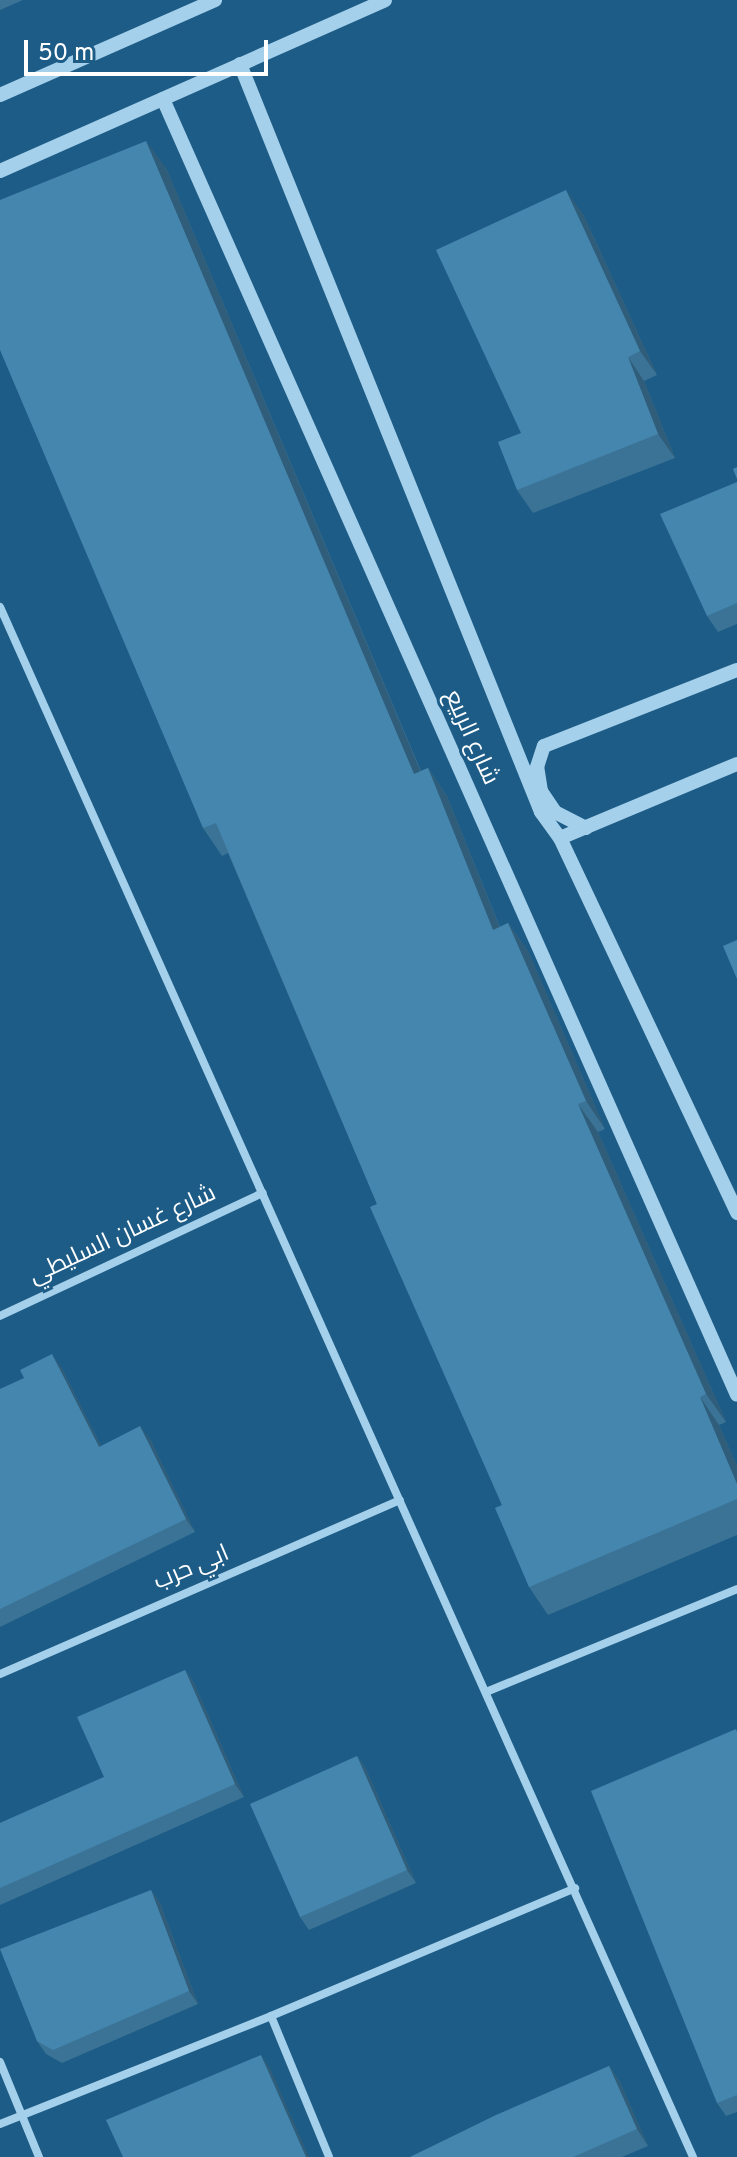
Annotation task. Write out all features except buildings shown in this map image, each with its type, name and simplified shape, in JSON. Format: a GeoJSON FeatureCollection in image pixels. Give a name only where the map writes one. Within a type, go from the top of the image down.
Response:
{"type":"FeatureCollection","features":[{"type":"Feature","properties":{"kind":"street"},"geometry":{"type":"LineString","coordinates":[[0,95],[215,0]]}},
{"type":"Feature","properties":{"kind":"street"},"geometry":{"type":"LineString","coordinates":[[0,171],[385,0]]}},
{"type":"Feature","properties":{"kind":"street","name":"شارع الربيع"},"geometry":{"type":"LineString","coordinates":[[240,64],[541,812],[560,838],[732,1188],[737,1213]]}},
{"type":"Feature","properties":{"kind":"street","name":"شارع الربيع"},"geometry":{"type":"LineString","coordinates":[[163,99],[737,1395]]}},
{"type":"Feature","properties":{"kind":"street"},"geometry":{"type":"LineString","coordinates":[[0,607],[693,2157]]}},
{"type":"Feature","properties":{"kind":"street"},"geometry":{"type":"LineString","coordinates":[[586,828],[555,812],[541,791],[537,767],[544,746],[737,670]]}},
{"type":"Feature","properties":{"kind":"street"},"geometry":{"type":"LineString","coordinates":[[560,838],[737,764]]}},
{"type":"Feature","properties":{"kind":"street","name":"شارع غسان السليطي"},"geometry":{"type":"LineString","coordinates":[[0,1316],[263,1193]]}},
{"type":"Feature","properties":{"kind":"street","name":"ابي حرب"},"geometry":{"type":"LineString","coordinates":[[0,1674],[400,1500]]}},
{"type":"Feature","properties":{"kind":"street"},"geometry":{"type":"LineString","coordinates":[[486,1692],[737,1589]]}},
{"type":"Feature","properties":{"kind":"street"},"geometry":{"type":"LineString","coordinates":[[0,2124],[271,2016],[575,1888]]}},
{"type":"Feature","properties":{"kind":"street"},"geometry":{"type":"LineString","coordinates":[[271,2016],[329,2157]]}},
{"type":"Feature","properties":{"kind":"street"},"geometry":{"type":"LineString","coordinates":[[0,2062],[39,2157]]}}]}
